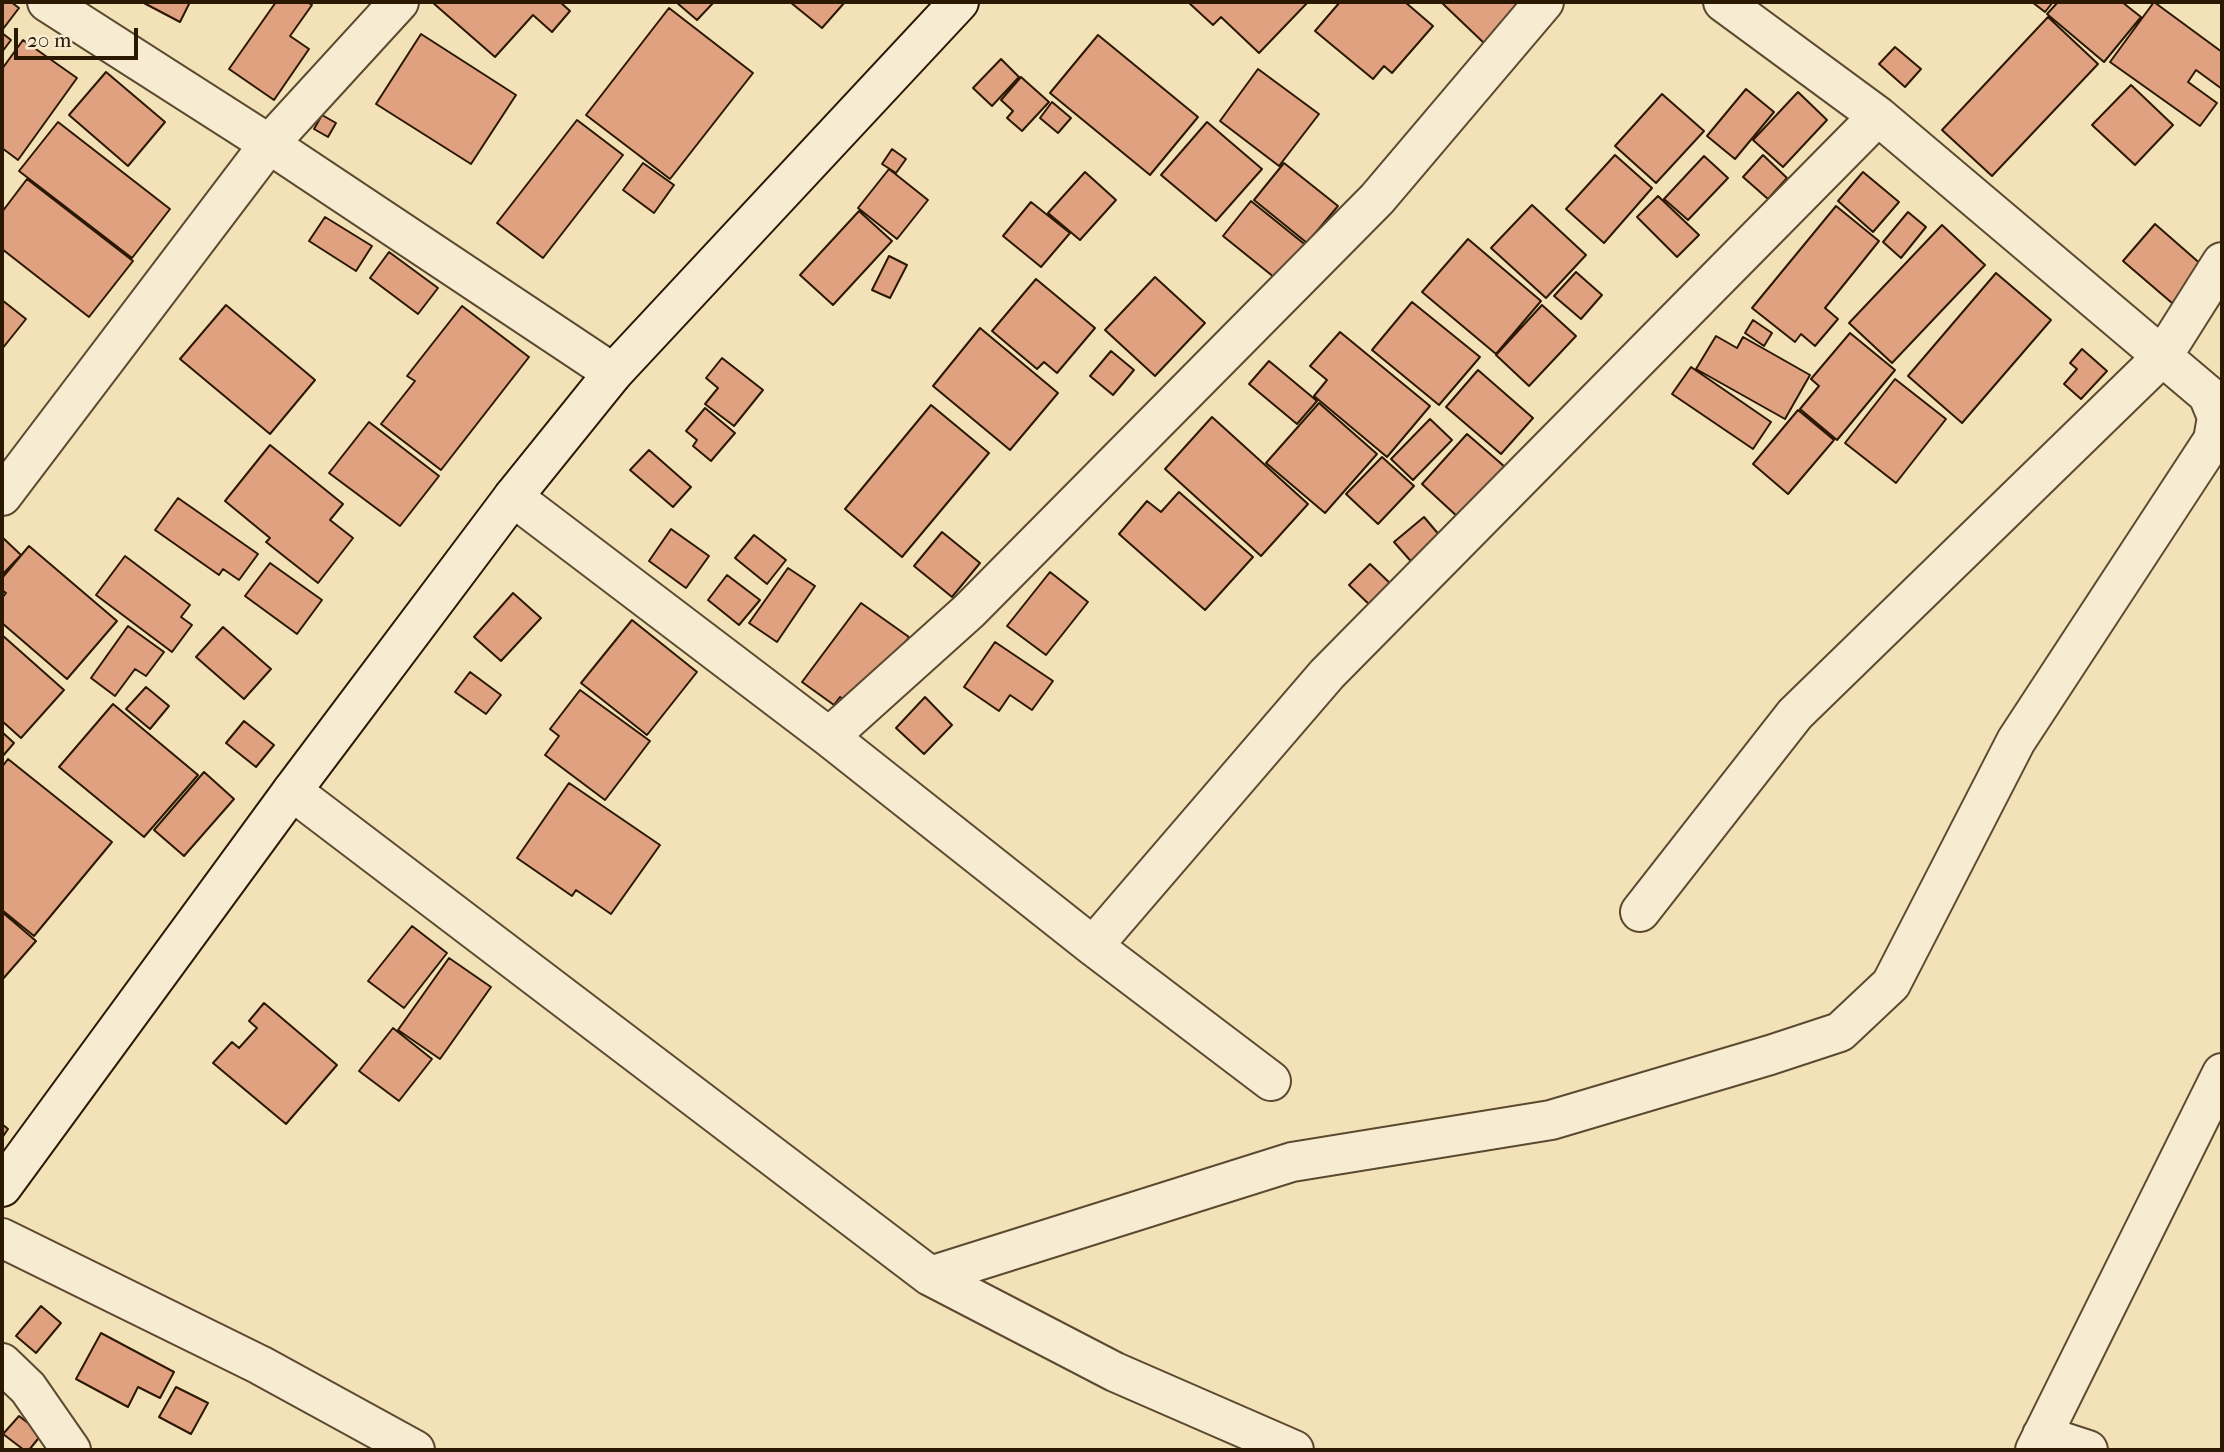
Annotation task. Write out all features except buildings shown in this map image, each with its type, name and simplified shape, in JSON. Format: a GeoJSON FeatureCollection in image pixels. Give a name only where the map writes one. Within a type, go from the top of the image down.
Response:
{"type":"FeatureCollection","features":[{"type":"Feature","properties":{"kind":"street"},"geometry":{"type":"LineString","coordinates":[[47,2],[269,144],[613,373]]}},
{"type":"Feature","properties":{"kind":"street"},"geometry":{"type":"LineString","coordinates":[[2,496],[269,144],[399,2]]}},
{"type":"Feature","properties":{"kind":"street"},"geometry":{"type":"LineString","coordinates":[[2,1187],[292,791],[513,497],[613,373],[959,2]]}},
{"type":"Feature","properties":{"kind":"street"},"geometry":{"type":"LineString","coordinates":[[829,737],[969,611],[1377,199],[1544,2]]}},
{"type":"Feature","properties":{"kind":"street"},"geometry":{"type":"LineString","coordinates":[[930,1276],[1292,1162],[1551,1120],[1770,1055],[1840,1032],[1891,984],[2016,740],[2213,440],[2217,417],[2208,395],[1878,116],[1723,2]]}},
{"type":"Feature","properties":{"kind":"street"},"geometry":{"type":"LineString","coordinates":[[1093,946],[1327,674],[1878,116]]}},
{"type":"Feature","properties":{"kind":"street"},"geometry":{"type":"LineString","coordinates":[[1640,912],[1795,714],[2162,357],[2222,262]]}},
{"type":"Feature","properties":{"kind":"street"},"geometry":{"type":"LineString","coordinates":[[513,497],[829,737],[1093,946],[1271,1081]]}},
{"type":"Feature","properties":{"kind":"street"},"geometry":{"type":"LineString","coordinates":[[292,791],[930,1276],[1115,1372],[1294,1450]]}},
{"type":"Feature","properties":{"kind":"street"},"geometry":{"type":"LineString","coordinates":[[2088,1450],[2039,1443],[2211,1120],[2222,1073]]}},
{"type":"Feature","properties":{"kind":"street"},"geometry":{"type":"LineString","coordinates":[[2,1238],[260,1364],[415,1450]]}},
{"type":"Feature","properties":{"kind":"street"},"geometry":{"type":"LineString","coordinates":[[2,1363],[28,1388],[71,1450]]}}]}
